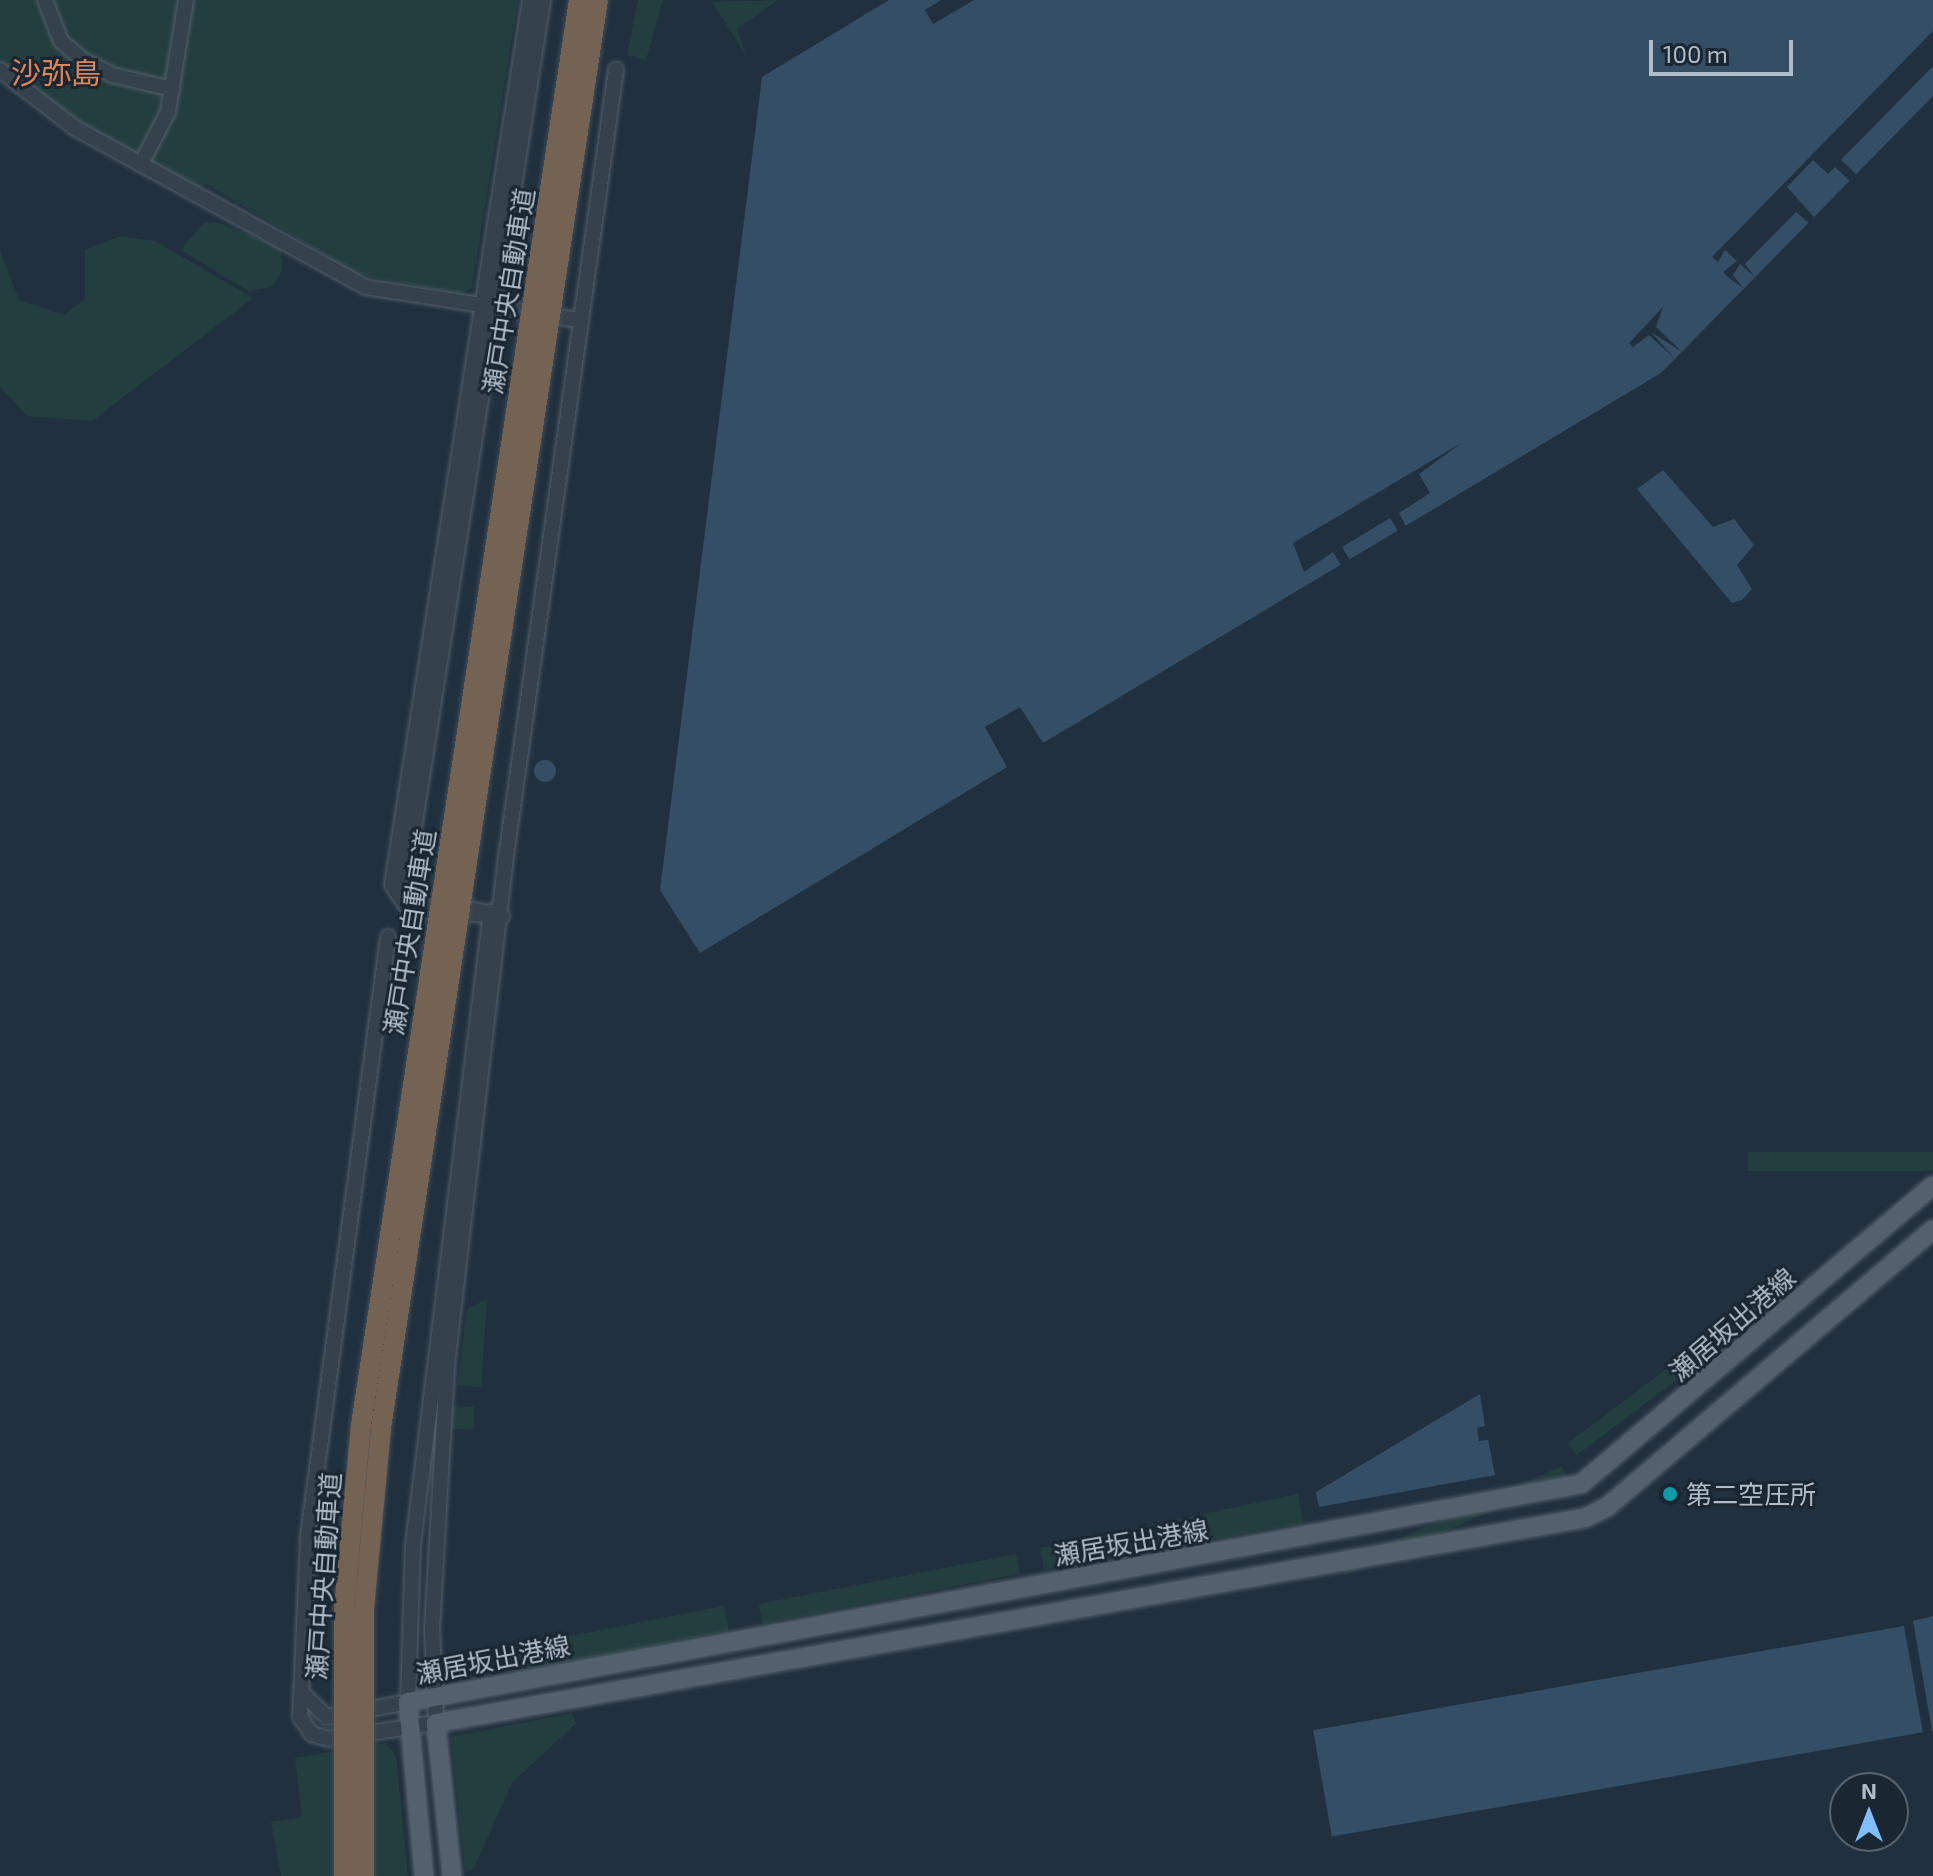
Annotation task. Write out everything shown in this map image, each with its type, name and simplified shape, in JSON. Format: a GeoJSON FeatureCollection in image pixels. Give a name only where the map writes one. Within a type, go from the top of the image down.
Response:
{"type":"FeatureCollection","features":[{"type":"Feature","properties":{"kind":"highway","name":"瀬戸中央自動車道"},"geometry":{"type":"LineString","coordinates":[[344,1876],[344,1608],[361,1425],[579,0]]}},
{"type":"Feature","properties":{"kind":"highway","name":"瀬戸中央自動車道"},"geometry":{"type":"LineString","coordinates":[[364,1876],[364,1609],[381,1428],[598,0]]}},
{"type":"Feature","properties":{"kind":"main road","name":"瀬居坂出港線"},"geometry":{"type":"LineString","coordinates":[[424,1876],[408,1702],[1565,1489],[1595,1476],[1933,1186]]}},
{"type":"Feature","properties":{"kind":"main road","name":"瀬居坂出港線"},"geometry":{"type":"LineString","coordinates":[[452,1876],[436,1723],[1596,1515],[1933,1230]]}},
{"type":"Feature","properties":{"kind":"street"},"geometry":{"type":"LineString","coordinates":[[45,0],[61,41],[83,60],[112,75],[172,89]]}},
{"type":"Feature","properties":{"kind":"street"},"geometry":{"type":"LineString","coordinates":[[141,164],[172,89],[186,0]]}},
{"type":"Feature","properties":{"kind":"street"},"geometry":{"type":"LineString","coordinates":[[489,308],[530,0]]}},
{"type":"Feature","properties":{"kind":"street"},"geometry":{"type":"LineString","coordinates":[[494,915],[409,910],[392,885],[543,0]]}},
{"type":"Feature","properties":{"kind":"street"},"geometry":{"type":"LineString","coordinates":[[0,70],[34,102],[365,287],[577,320]]}},
{"type":"Feature","properties":{"kind":"street"},"geometry":{"type":"LineString","coordinates":[[301,1689],[307,1705],[327,1717],[408,1702],[416,1516],[494,915],[506,857],[577,320],[616,70]]}},
{"type":"Feature","properties":{"kind":"street"},"geometry":{"type":"LineString","coordinates":[[388,937],[316,1458],[301,1689],[302,1724],[320,1737],[436,1723],[434,1695],[441,1425],[494,915]]}},
{"type":"Feature","properties":{"kind":"green space"},"geometry":{"type":"Polygon","coordinates":[[[0,0],[518,0],[472,287],[461,294],[357,274],[205,183],[201,190],[44,102],[0,62],[0,0]]]}},
{"type":"Feature","properties":{"kind":"green space"},"geometry":{"type":"Polygon","coordinates":[[[638,0],[663,0],[646,60],[627,55],[638,0]]]}},
{"type":"Feature","properties":{"kind":"green space"},"geometry":{"type":"Polygon","coordinates":[[[778,0],[737,29],[746,55],[712,2],[778,0]]]}},
{"type":"Feature","properties":{"kind":"green space"},"geometry":{"type":"Polygon","coordinates":[[[217,222],[281,248],[282,271],[272,287],[248,291],[181,250],[203,223],[217,222]]]}},
{"type":"Feature","properties":{"kind":"green space"},"geometry":{"type":"Polygon","coordinates":[[[121,236],[155,241],[253,298],[92,421],[27,416],[0,386],[0,251],[19,300],[64,315],[85,299],[85,250],[121,236]]]}},
{"type":"Feature","properties":{"kind":"green space"},"geometry":{"type":"Polygon","coordinates":[[[1748,1152],[1933,1152],[1933,1171],[1748,1171],[1748,1152]]]}},
{"type":"Feature","properties":{"kind":"green space"},"geometry":{"type":"Polygon","coordinates":[[[1775,1287],[1784,1299],[1576,1455],[1567,1443],[1775,1287]]]}},
{"type":"Feature","properties":{"kind":"green space"},"geometry":{"type":"Polygon","coordinates":[[[487,1299],[481,1387],[457,1385],[467,1309],[487,1299]]]}},
{"type":"Feature","properties":{"kind":"green space"},"geometry":{"type":"Polygon","coordinates":[[[451,1406],[474,1407],[473,1430],[450,1429],[451,1406]]]}},
{"type":"Feature","properties":{"kind":"green space"},"geometry":{"type":"Polygon","coordinates":[[[1562,1466],[1567,1477],[1345,1576],[1340,1565],[1562,1466]]]}},
{"type":"Feature","properties":{"kind":"green space"},"geometry":{"type":"Polygon","coordinates":[[[1298,1494],[1303,1523],[1044,1570],[1040,1548],[1298,1494]]]}},
{"type":"Feature","properties":{"kind":"green space"},"geometry":{"type":"Polygon","coordinates":[[[1016,1554],[1020,1574],[763,1624],[759,1604],[1016,1554]]]}},
{"type":"Feature","properties":{"kind":"green space"},"geometry":{"type":"Polygon","coordinates":[[[724,1606],[729,1631],[516,1672],[511,1647],[724,1606]]]}},
{"type":"Feature","properties":{"kind":"green space"},"geometry":{"type":"Polygon","coordinates":[[[572,1713],[576,1723],[512,1783],[473,1870],[465,1871],[451,1737],[572,1713]]]}},
{"type":"Feature","properties":{"kind":"green space"},"geometry":{"type":"Polygon","coordinates":[[[385,1743],[396,1755],[408,1876],[281,1876],[271,1822],[302,1817],[295,1758],[385,1743]]]}},
{"type":"Feature","properties":{"kind":"water"},"geometry":{"type":"Polygon","coordinates":[[[889,0],[941,0],[925,10],[933,24],[974,0],[1933,0],[1933,96],[1661,373],[1043,743],[1020,707],[985,727],[1007,767],[700,953],[660,890],[762,77],[889,0]]]}},
{"type":"Feature","properties":{"kind":"water"},"geometry":{"type":"Polygon","coordinates":[[[1663,470],[1713,527],[1734,519],[1754,545],[1737,565],[1752,589],[1742,600],[1732,603],[1637,489],[1663,470]]]}},
{"type":"Feature","properties":{"kind":"water"},"geometry":{"type":"Polygon","coordinates":[[[541,760],[549,760],[556,771],[549,782],[541,782],[534,775],[534,767],[541,760]]]}},
{"type":"Feature","properties":{"kind":"water"},"geometry":{"type":"Polygon","coordinates":[[[1480,1394],[1485,1426],[1477,1428],[1479,1441],[1488,1440],[1495,1475],[1319,1507],[1316,1492],[1480,1394]]]}},
{"type":"Feature","properties":{"kind":"water"},"geometry":{"type":"Polygon","coordinates":[[[1933,1616],[1933,1731],[1932,1731],[1913,1621],[1933,1616]]]}},
{"type":"Feature","properties":{"kind":"water"},"geometry":{"type":"Polygon","coordinates":[[[1904,1626],[1923,1732],[1332,1837],[1313,1730],[1904,1626]]]}},
{"type":"Feature","properties":{"kind":"pier"},"geometry":{"type":"Polygon","coordinates":[[[1933,31],[1933,66],[1841,160],[1856,174],[1850,181],[1835,167],[1828,174],[1813,160],[1787,187],[1814,217],[1809,223],[1796,212],[1745,264],[1755,277],[1740,264],[1733,275],[1743,288],[1729,278],[1723,272],[1737,261],[1725,250],[1718,262],[1712,257],[1933,31]]]}},
{"type":"Feature","properties":{"kind":"pier"},"geometry":{"type":"Polygon","coordinates":[[[1663,307],[1656,327],[1682,352],[1651,332],[1675,359],[1649,335],[1633,347],[1629,343],[1663,307]]]}},
{"type":"Feature","properties":{"kind":"pier"},"geometry":{"type":"Polygon","coordinates":[[[1463,442],[1419,474],[1430,493],[1399,513],[1406,526],[1398,531],[1390,518],[1342,547],[1350,560],[1341,565],[1333,552],[1304,572],[1293,543],[1463,442]]]}},
{"type":"Feature","properties":{"kind":"railway"},"geometry":{"type":"LineString","coordinates":[[351,1876],[352,1610],[369,1426],[587,0]]}},
{"type":"Feature","properties":{"kind":"place","name":"第二空圧所"},"geometry":{"type":"Point","coordinates":[1670,1494]}},
{"type":"Feature","properties":{"kind":"district","name":"沙弥島"},"geometry":{"type":"Point","coordinates":[56,72]}}]}
